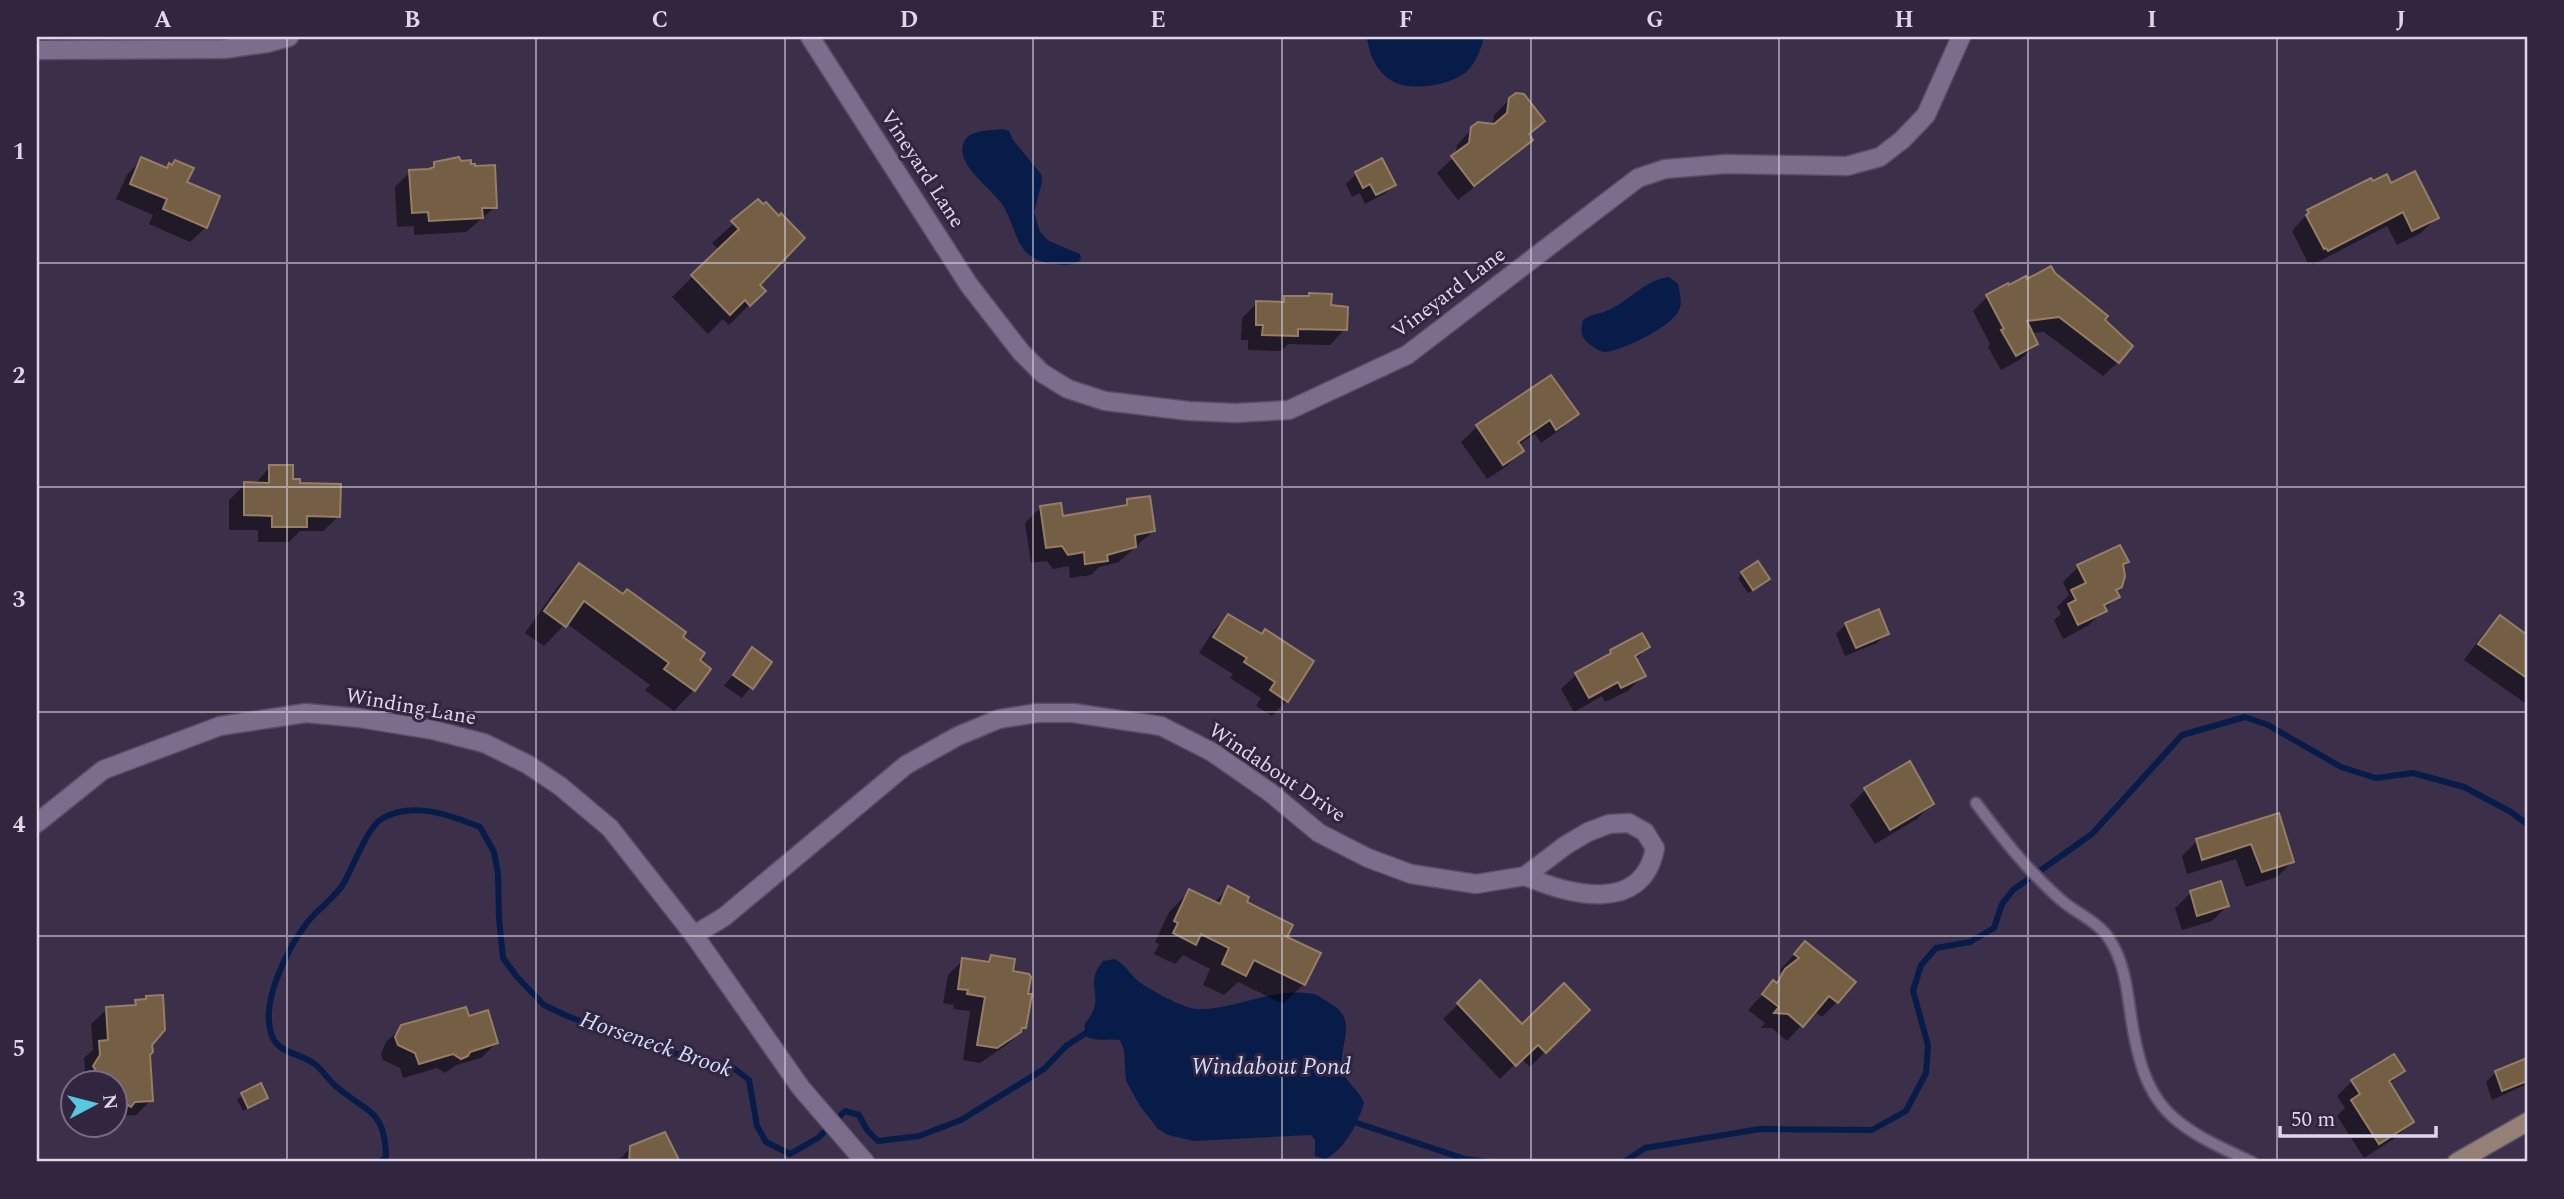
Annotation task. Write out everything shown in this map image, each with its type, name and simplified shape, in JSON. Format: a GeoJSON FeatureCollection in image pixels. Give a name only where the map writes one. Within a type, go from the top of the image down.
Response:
{"type":"FeatureCollection","features":[{"type":"Feature","properties":{"kind":"street"},"geometry":{"type":"LineString","coordinates":[[37,50],[224,49],[289,37]]}},
{"type":"Feature","properties":{"kind":"street","name":"Vineyard Lane"},"geometry":{"type":"LineString","coordinates":[[810,37],[969,285],[1021,352],[1042,373],[1068,389],[1105,401],[1189,411],[1235,413],[1289,410],[1407,355],[1638,178],[1665,170],[1714,165],[1847,166],[1880,157],[1902,140],[1926,115],[1961,37]]}},
{"type":"Feature","properties":{"kind":"street","name":"Winding Lane"},"geometry":{"type":"LineString","coordinates":[[37,824],[103,770],[220,726],[306,713],[433,730],[484,743],[527,764],[560,786],[610,828],[694,934],[801,1088],[865,1162]]}},
{"type":"Feature","properties":{"kind":"street","name":"Windabout Drive"},"geometry":{"type":"LineString","coordinates":[[694,934],[724,917],[906,765],[958,736],[999,719],[1037,713],[1073,713],[1161,726],[1212,752],[1271,793],[1319,832],[1368,858],[1411,874],[1476,884],[1525,876],[1566,845],[1609,824],[1629,823],[1646,832],[1656,848],[1652,865],[1643,879],[1620,893],[1597,894],[1555,889],[1525,876]]}},
{"type":"Feature","properties":{"kind":"street"},"geometry":{"type":"LineString","coordinates":[[2458,1162],[2527,1122]]}},
{"type":"Feature","properties":{"kind":"lane"},"geometry":{"type":"LineString","coordinates":[[1976,803],[2025,865],[2061,900],[2104,931],[2110,940],[2123,967],[2139,1061],[2162,1107],[2177,1123],[2203,1140],[2252,1162]]}},
{"type":"Feature","properties":{"kind":"water"},"geometry":{"type":"Polygon","coordinates":[[[1367,37],[1484,37],[1476,60],[1464,73],[1435,85],[1412,86],[1394,82],[1383,74],[1372,57],[1367,37]]]}},
{"type":"Feature","properties":{"kind":"water"},"geometry":{"type":"Polygon","coordinates":[[[1003,129],[1009,131],[1013,140],[1041,174],[1042,182],[1034,212],[1040,232],[1049,241],[1080,254],[1081,260],[1078,262],[1068,265],[1055,264],[1032,257],[1025,251],[1002,204],[964,159],[962,150],[967,138],[975,133],[1003,129]]]}},
{"type":"Feature","properties":{"kind":"water"},"geometry":{"type":"Polygon","coordinates":[[[1669,277],[1678,284],[1681,304],[1676,315],[1663,326],[1631,344],[1611,351],[1599,350],[1584,339],[1583,320],[1617,306],[1652,282],[1669,277]]]}},
{"type":"Feature","properties":{"kind":"water","name":"Windabout Pond"},"geometry":{"type":"Polygon","coordinates":[[[1115,959],[1143,984],[1190,1008],[1211,1009],[1298,992],[1315,995],[1336,1007],[1343,1015],[1346,1025],[1343,1072],[1364,1103],[1344,1143],[1325,1159],[1315,1156],[1315,1140],[1311,1135],[1194,1141],[1168,1135],[1158,1129],[1140,1106],[1126,1081],[1124,1050],[1120,1040],[1098,1040],[1087,1037],[1085,1031],[1095,1004],[1095,975],[1103,961],[1115,959]]]}},
{"type":"Feature","properties":{"kind":"building"},"geometry":{"type":"Polygon","coordinates":[[[1516,93],[1524,94],[1545,121],[1529,134],[1533,140],[1474,186],[1451,156],[1469,143],[1471,127],[1478,122],[1494,124],[1507,113],[1509,98],[1516,93]]]}},
{"type":"Feature","properties":{"kind":"building"},"geometry":{"type":"Polygon","coordinates":[[[141,157],[167,168],[169,163],[172,165],[175,160],[194,168],[187,182],[220,196],[207,228],[163,209],[167,199],[130,184],[141,157]]]}},
{"type":"Feature","properties":{"kind":"building"},"geometry":{"type":"Polygon","coordinates":[[[459,157],[461,161],[471,160],[471,164],[475,166],[495,165],[497,208],[482,208],[483,218],[429,221],[428,212],[412,213],[409,170],[429,169],[434,167],[434,162],[459,157]]]}},
{"type":"Feature","properties":{"kind":"building"},"geometry":{"type":"Polygon","coordinates":[[[1382,158],[1396,185],[1376,195],[1370,184],[1363,188],[1355,172],[1382,158]]]}},
{"type":"Feature","properties":{"kind":"building"},"geometry":{"type":"Polygon","coordinates":[[[2415,171],[2439,218],[2412,231],[2403,212],[2328,251],[2324,249],[2306,215],[2309,213],[2307,210],[2371,178],[2373,181],[2387,174],[2391,183],[2415,171]]]}},
{"type":"Feature","properties":{"kind":"building"},"geometry":{"type":"Polygon","coordinates":[[[758,199],[763,204],[766,202],[779,216],[781,213],[805,238],[760,285],[766,291],[750,306],[745,300],[730,315],[691,275],[739,229],[731,221],[758,199]]]}},
{"type":"Feature","properties":{"kind":"building"},"geometry":{"type":"Polygon","coordinates":[[[2051,266],[2055,273],[2108,316],[2105,320],[2133,346],[2119,363],[2059,317],[2027,321],[2038,344],[2016,356],[1986,295],[2051,266]]]}},
{"type":"Feature","properties":{"kind":"building"},"geometry":{"type":"Polygon","coordinates":[[[1309,293],[1332,294],[1331,305],[1348,307],[1347,330],[1298,329],[1298,336],[1262,335],[1263,325],[1256,325],[1256,301],[1284,302],[1284,296],[1309,296],[1309,293]]]}},
{"type":"Feature","properties":{"kind":"building"},"geometry":{"type":"Polygon","coordinates":[[[1551,375],[1579,414],[1556,430],[1550,420],[1518,442],[1524,451],[1503,465],[1476,425],[1551,375]]]}},
{"type":"Feature","properties":{"kind":"building"},"geometry":{"type":"Polygon","coordinates":[[[269,465],[293,465],[293,479],[300,479],[300,483],[341,484],[340,517],[307,516],[307,527],[272,527],[272,516],[244,515],[244,482],[269,483],[269,465]]]}},
{"type":"Feature","properties":{"kind":"building"},"geometry":{"type":"Polygon","coordinates":[[[1150,496],[1155,531],[1135,535],[1136,547],[1107,555],[1108,561],[1085,564],[1084,552],[1068,555],[1062,546],[1046,548],[1040,506],[1061,503],[1063,516],[1127,505],[1127,499],[1150,496]]]}},
{"type":"Feature","properties":{"kind":"building"},"geometry":{"type":"Polygon","coordinates":[[[2120,545],[2129,562],[2123,564],[2125,576],[2122,587],[2116,590],[2120,597],[2104,605],[2107,611],[2078,625],[2068,604],[2076,600],[2071,590],[2086,583],[2077,565],[2120,545]]]}},
{"type":"Feature","properties":{"kind":"building"},"geometry":{"type":"Polygon","coordinates":[[[1758,561],[1770,579],[1753,590],[1741,572],[1758,561]]]}},
{"type":"Feature","properties":{"kind":"building"},"geometry":{"type":"Polygon","coordinates":[[[579,563],[623,594],[627,589],[686,632],[683,637],[705,653],[700,660],[711,669],[695,691],[664,669],[669,663],[584,601],[566,627],[544,611],[579,563]]]}},
{"type":"Feature","properties":{"kind":"building"},"geometry":{"type":"Polygon","coordinates":[[[1879,609],[1889,634],[1856,648],[1845,623],[1879,609]]]}},
{"type":"Feature","properties":{"kind":"building"},"geometry":{"type":"Polygon","coordinates":[[[1228,614],[1262,634],[1265,629],[1314,661],[1288,702],[1270,690],[1275,682],[1244,662],[1247,658],[1213,637],[1228,614]]]}},
{"type":"Feature","properties":{"kind":"building"},"geometry":{"type":"Polygon","coordinates":[[[2500,615],[2527,635],[2527,678],[2478,644],[2500,615]]]}},
{"type":"Feature","properties":{"kind":"building"},"geometry":{"type":"Polygon","coordinates":[[[1642,633],[1650,647],[1635,656],[1646,676],[1621,688],[1618,682],[1589,698],[1575,673],[1642,633]]]}},
{"type":"Feature","properties":{"kind":"building"},"geometry":{"type":"Polygon","coordinates":[[[752,647],[772,662],[753,689],[733,675],[752,647]]]}},
{"type":"Feature","properties":{"kind":"building"},"geometry":{"type":"Polygon","coordinates":[[[1910,761],[1934,804],[1890,830],[1864,788],[1910,761]]]}},
{"type":"Feature","properties":{"kind":"building"},"geometry":{"type":"Polygon","coordinates":[[[2279,813],[2294,862],[2262,872],[2251,844],[2202,860],[2196,839],[2279,813]]]}},
{"type":"Feature","properties":{"kind":"building"},"geometry":{"type":"Polygon","coordinates":[[[2221,881],[2229,906],[2197,916],[2190,891],[2221,881]]]}},
{"type":"Feature","properties":{"kind":"building"},"geometry":{"type":"Polygon","coordinates":[[[1228,886],[1249,897],[1247,902],[1293,925],[1287,937],[1321,953],[1305,985],[1254,960],[1246,976],[1222,964],[1229,948],[1201,934],[1196,945],[1173,933],[1178,923],[1174,921],[1189,889],[1220,904],[1228,886]]]}},
{"type":"Feature","properties":{"kind":"building"},"geometry":{"type":"Polygon","coordinates":[[[1805,941],[1856,982],[1838,1003],[1829,996],[1803,1027],[1788,1014],[1774,1013],[1779,1007],[1762,994],[1773,980],[1777,983],[1785,969],[1799,958],[1794,954],[1805,941]]]}},
{"type":"Feature","properties":{"kind":"building"},"geometry":{"type":"Polygon","coordinates":[[[991,955],[1015,959],[1013,971],[1029,974],[1031,977],[1028,994],[1032,994],[1026,1028],[1022,1028],[1021,1032],[997,1048],[977,1045],[985,997],[967,994],[968,990],[958,989],[962,958],[989,962],[991,955]]]}},
{"type":"Feature","properties":{"kind":"building"},"geometry":{"type":"Polygon","coordinates":[[[1480,980],[1522,1024],[1564,983],[1590,1010],[1546,1053],[1538,1045],[1516,1066],[1457,1003],[1480,980]]]}},
{"type":"Feature","properties":{"kind":"building"},"geometry":{"type":"Polygon","coordinates":[[[163,995],[165,1030],[152,1045],[153,1052],[150,1055],[153,1101],[135,1102],[131,1107],[130,1070],[95,1070],[93,1066],[100,1055],[99,1041],[108,1040],[106,1007],[136,1005],[135,1000],[146,999],[146,996],[163,995]]]}},
{"type":"Feature","properties":{"kind":"building"},"geometry":{"type":"Polygon","coordinates":[[[466,1007],[469,1016],[488,1010],[498,1043],[470,1052],[461,1059],[453,1054],[419,1064],[415,1053],[398,1045],[395,1037],[401,1025],[466,1007]]]}},
{"type":"Feature","properties":{"kind":"building"},"geometry":{"type":"Polygon","coordinates":[[[2394,1054],[2405,1071],[2389,1081],[2414,1122],[2379,1144],[2351,1100],[2360,1094],[2351,1080],[2394,1054]]]}},
{"type":"Feature","properties":{"kind":"building"},"geometry":{"type":"Polygon","coordinates":[[[2527,1058],[2527,1081],[2502,1091],[2495,1071],[2527,1058]]]}},
{"type":"Feature","properties":{"kind":"building"},"geometry":{"type":"Polygon","coordinates":[[[261,1083],[268,1098],[248,1108],[241,1093],[261,1083]]]}},
{"type":"Feature","properties":{"kind":"building"},"geometry":{"type":"Polygon","coordinates":[[[665,1132],[680,1162],[629,1162],[630,1146],[665,1132]]]}},
{"type":"Feature","properties":{"kind":"waterway","name":"Horseneck Brook"},"geometry":{"type":"LineString","coordinates":[[1624,1162],[1645,1148],[1760,1129],[1872,1130],[1906,1111],[1926,1073],[1928,1045],[1913,991],[1921,965],[1936,948],[1970,942],[1994,928],[2002,904],[2013,890],[2092,834],[2182,735],[2245,717],[2268,725],[2341,767],[2376,778],[2413,773],[2464,787],[2511,812],[2527,824]]}},
{"type":"Feature","properties":{"kind":"waterway","name":"Horseneck Brook"},"geometry":{"type":"LineString","coordinates":[[380,1162],[386,1157],[385,1142],[373,1114],[335,1086],[316,1065],[278,1045],[271,1033],[269,1020],[273,991],[291,948],[310,919],[341,887],[372,829],[383,818],[395,813],[419,810],[432,812],[480,827],[494,852],[498,874],[503,958],[544,1005],[659,1050],[731,1066],[749,1080],[757,1126],[766,1142],[790,1154],[818,1138],[845,1111],[859,1115],[867,1130],[878,1141],[919,1136],[961,1120],[1044,1069],[1066,1046],[1092,1029]]}},
{"type":"Feature","properties":{"kind":"waterway","name":"Horseneck Brook"},"geometry":{"type":"LineString","coordinates":[[1348,1120],[1465,1159],[1489,1162]]}}]}
